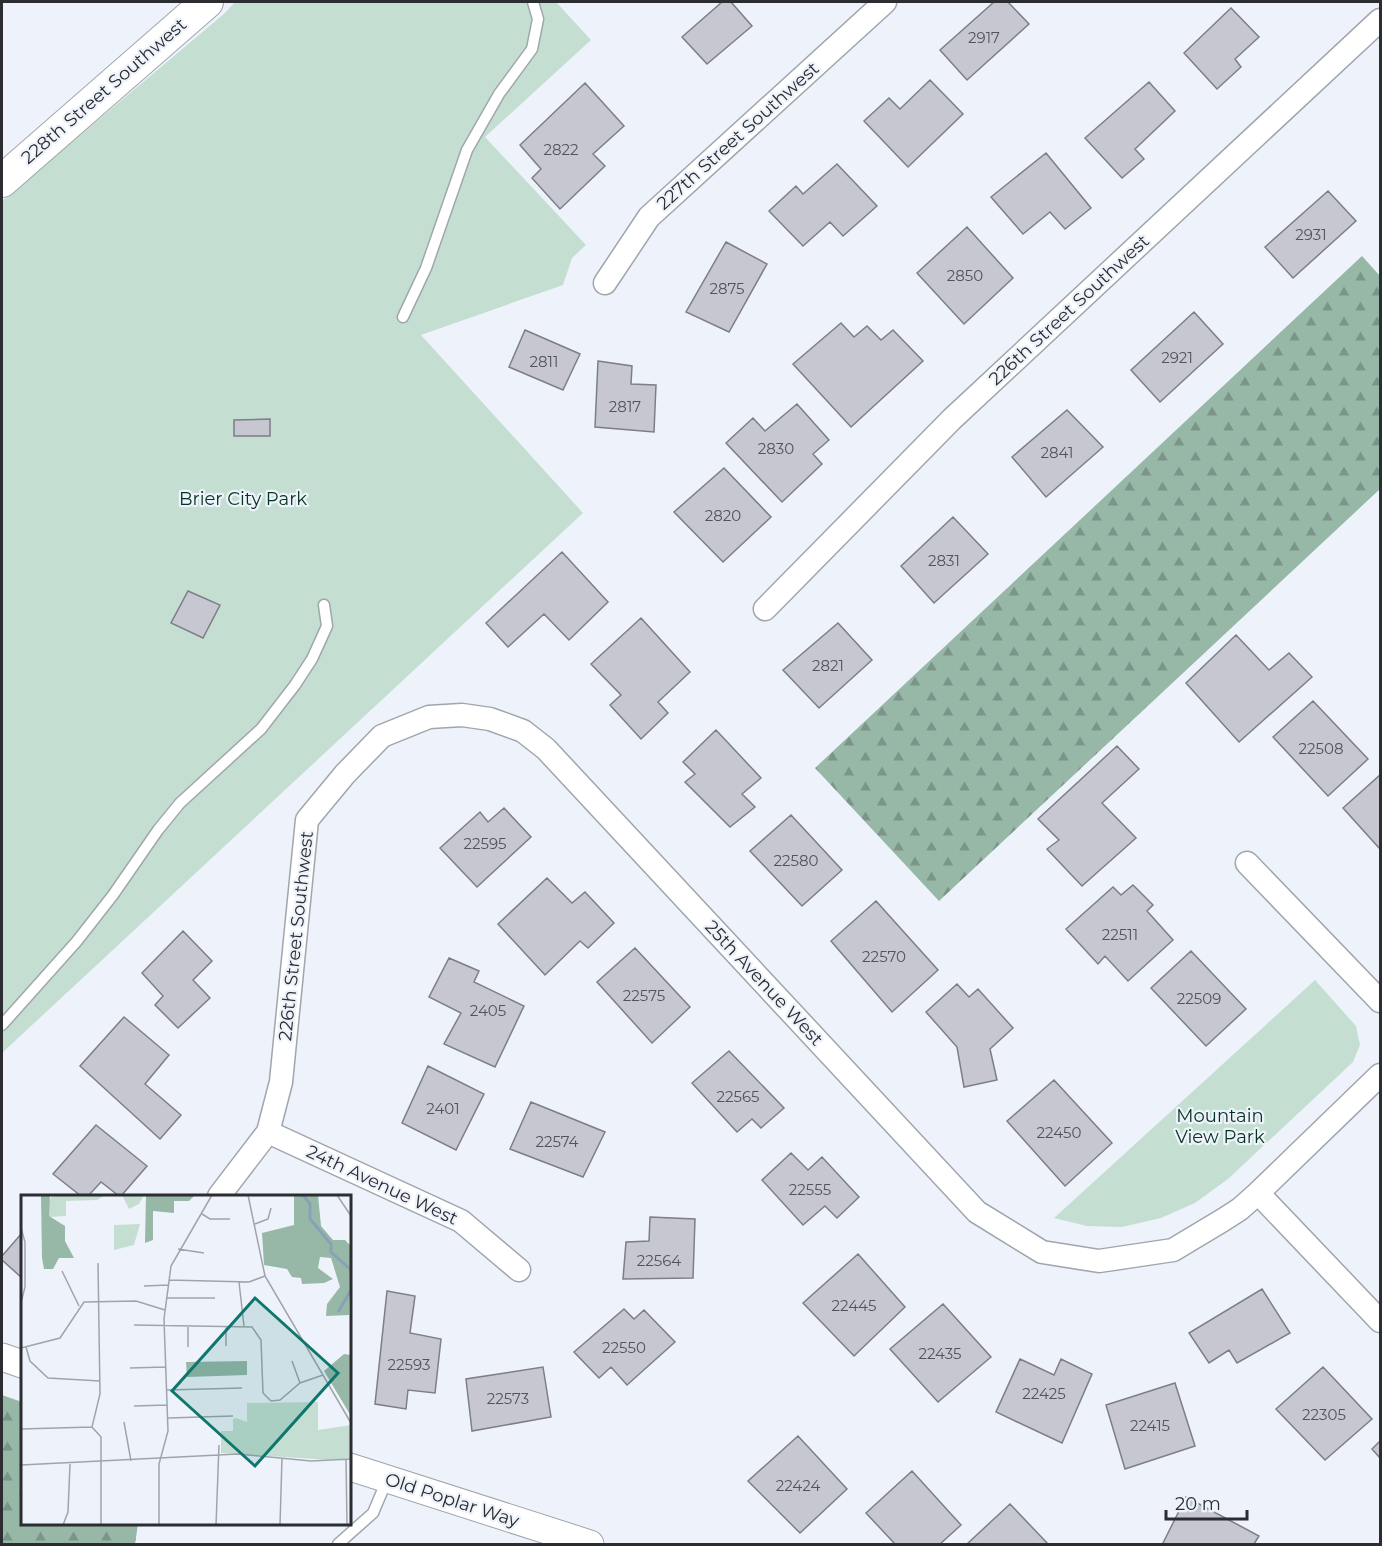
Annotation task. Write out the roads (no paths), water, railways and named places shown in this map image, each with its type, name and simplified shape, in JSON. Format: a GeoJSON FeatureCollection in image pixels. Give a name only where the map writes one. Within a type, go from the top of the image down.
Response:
{"type":"FeatureCollection","features":[{"type":"Feature","properties":{"kind":"main road","name":"228th Street Southwest"},"geometry":{"type":"LineString","coordinates":[[2,181],[207,2]]}},
{"type":"Feature","properties":{"kind":"street","name":"227th Street Southwest"},"geometry":{"type":"LineString","coordinates":[[605,283],[649,217],[885,2]]}},
{"type":"Feature","properties":{"kind":"street","name":"226th Street Southwest"},"geometry":{"type":"LineString","coordinates":[[765,609],[952,419],[1380,20]]}},
{"type":"Feature","properties":{"kind":"street","name":"25th Avenue West"},"geometry":{"type":"LineString","coordinates":[[429,717],[462,715],[490,719],[523,731],[546,749],[977,1212],[1042,1252],[1099,1261],[1173,1250],[1240,1209],[1380,1075]]}},
{"type":"Feature","properties":{"kind":"street","name":"226th Street Southwest"},"geometry":{"type":"LineString","coordinates":[[221,1195],[268,1132],[281,1082],[307,820],[345,774],[382,736],[429,717]]}},
{"type":"Feature","properties":{"kind":"street"},"geometry":{"type":"LineString","coordinates":[[1247,863],[1380,1001]]}},
{"type":"Feature","properties":{"kind":"street","name":"24th Avenue West"},"geometry":{"type":"LineString","coordinates":[[268,1132],[461,1221],[519,1270]]}},
{"type":"Feature","properties":{"kind":"street"},"geometry":{"type":"LineString","coordinates":[[1258,1193],[1380,1321]]}},
{"type":"Feature","properties":{"kind":"street"},"geometry":{"type":"LineString","coordinates":[[2,1357],[21,1364]]}},
{"type":"Feature","properties":{"kind":"street","name":"Old Poplar Way"},"geometry":{"type":"LineString","coordinates":[[351,1467],[590,1545]]}},
{"type":"Feature","properties":{"kind":"lane"},"geometry":{"type":"LineString","coordinates":[[403,317],[426,268],[467,150],[499,93],[532,49],[538,20],[533,2]]}},
{"type":"Feature","properties":{"kind":"lane"},"geometry":{"type":"LineString","coordinates":[[2,1025],[77,941],[180,803],[261,729],[295,686],[312,659],[327,626],[324,605]]}},
{"type":"Feature","properties":{"kind":"lane"},"geometry":{"type":"LineString","coordinates":[[339,1545],[373,1513],[387,1479]]}},
{"type":"Feature","properties":{"kind":"park label","name":"Brier City Park"},"geometry":{"type":"Point","coordinates":[243,499]}},
{"type":"Feature","properties":{"kind":"park label","name":"Mountain View Park"},"geometry":{"type":"Point","coordinates":[1220,1126]}}]}
